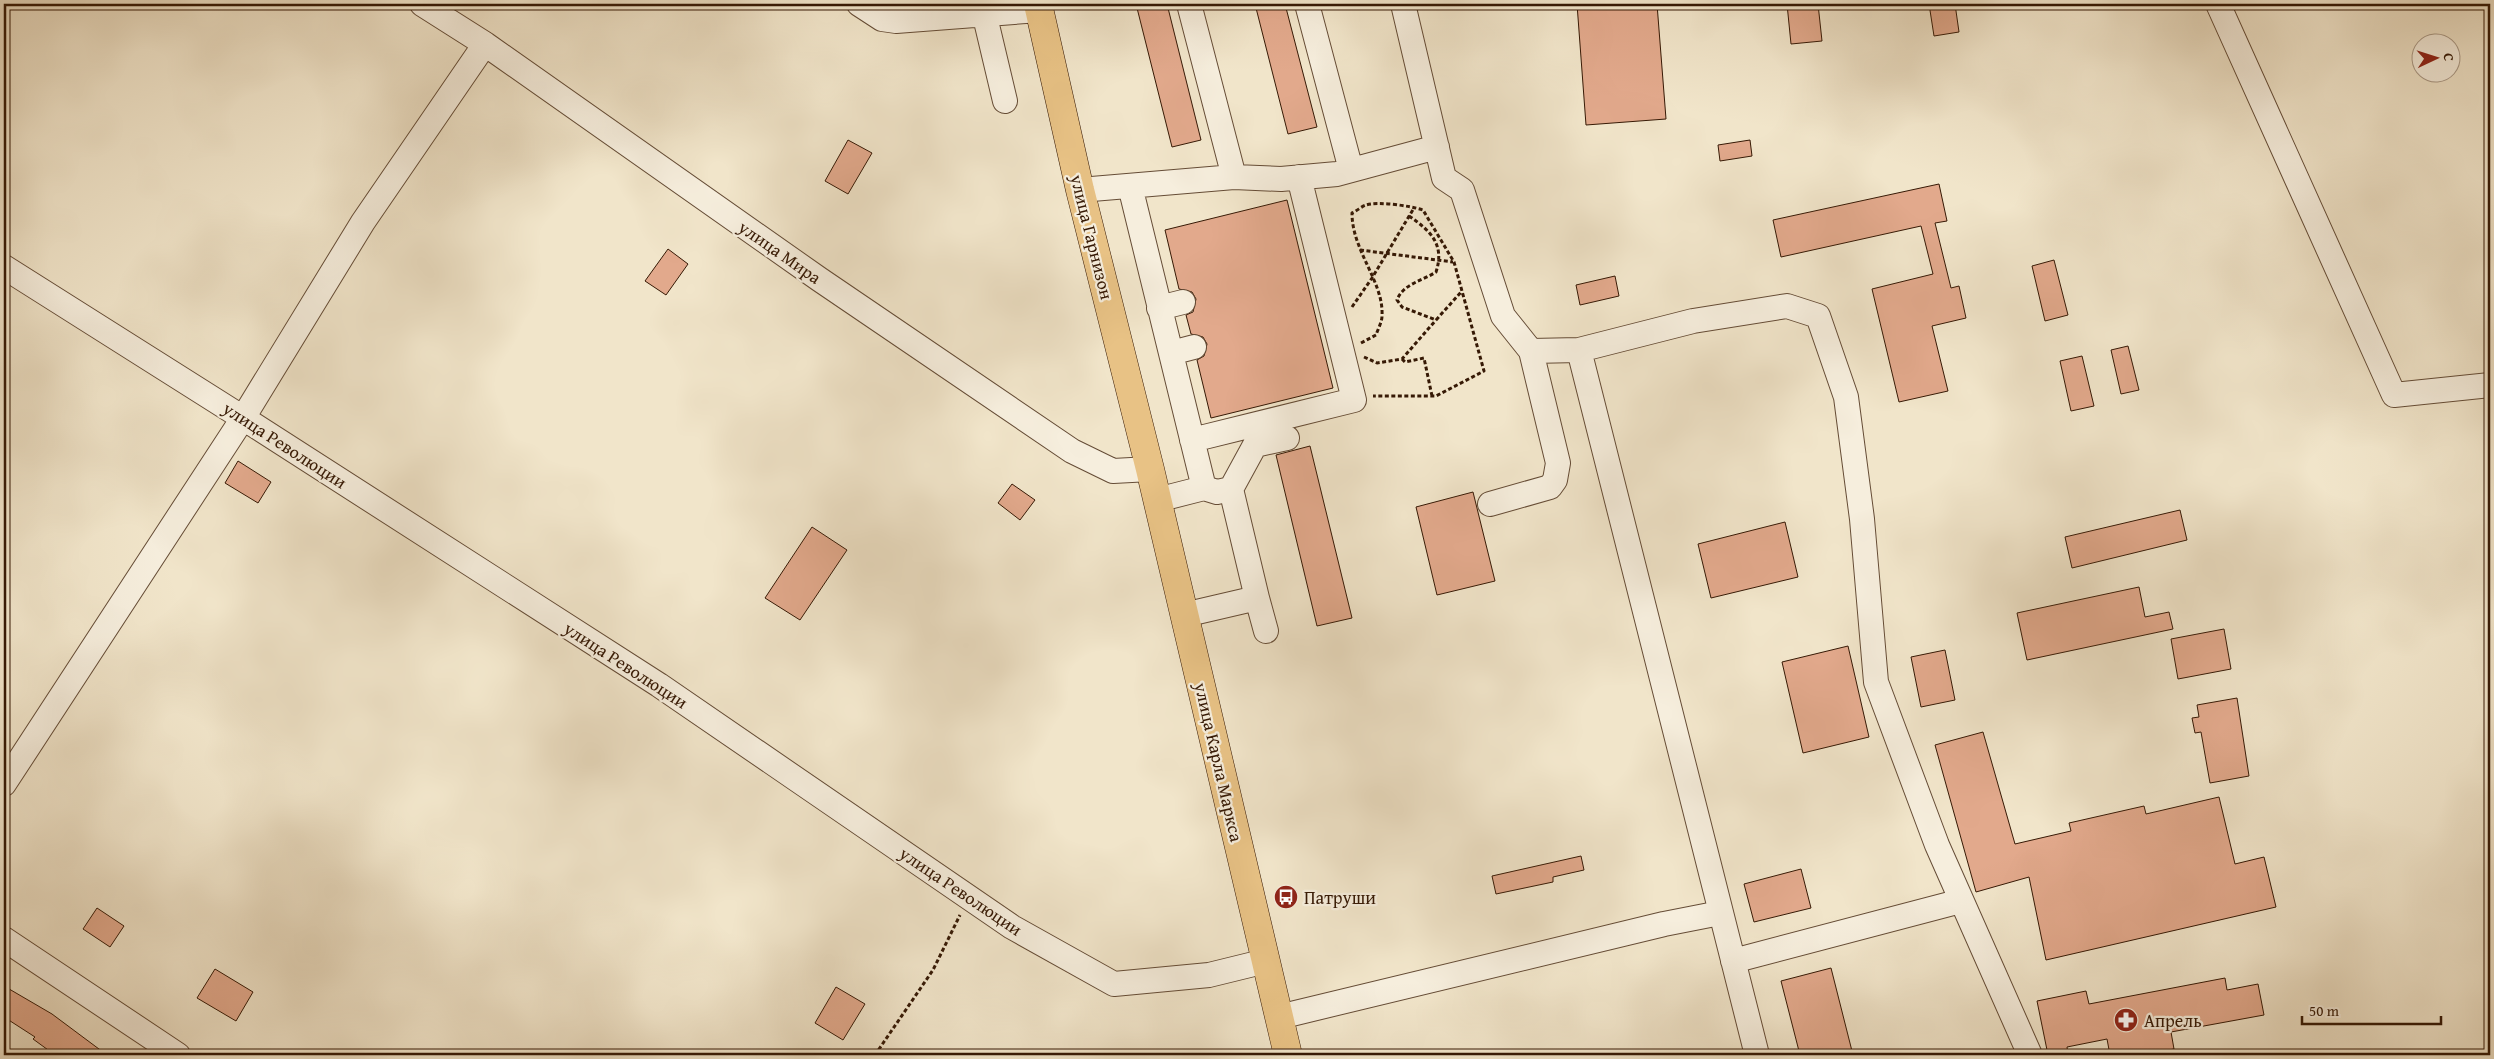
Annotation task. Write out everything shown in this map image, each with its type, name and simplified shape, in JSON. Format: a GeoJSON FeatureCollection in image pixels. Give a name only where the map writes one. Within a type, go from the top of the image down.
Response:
{"type":"FeatureCollection","features":[{"type":"Feature","properties":{"kind":"main road","name":"улица Гарнизон"},"geometry":{"type":"LineString","coordinates":[[1038,7],[1080,190],[1150,469]]}},
{"type":"Feature","properties":{"kind":"main road","name":"улица Карла Маркса"},"geometry":{"type":"LineString","coordinates":[[1150,469],[1288,1055]]}},
{"type":"Feature","properties":{"kind":"street","name":"улица Мира"},"geometry":{"type":"LineString","coordinates":[[422,4],[485,44],[811,273],[1072,451],[1113,471],[1150,469]]}},
{"type":"Feature","properties":{"kind":"street"},"geometry":{"type":"LineString","coordinates":[[859,4],[882,19],[896,21],[983,9],[1038,7]]}},
{"type":"Feature","properties":{"kind":"street"},"geometry":{"type":"LineString","coordinates":[[1189,4],[1234,177]]}},
{"type":"Feature","properties":{"kind":"street"},"geometry":{"type":"LineString","coordinates":[[1307,4],[1351,170]]}},
{"type":"Feature","properties":{"kind":"street"},"geometry":{"type":"LineString","coordinates":[[1404,4],[1444,178],[1462,190],[1503,316],[1530,351],[1558,463],[1558,471],[1550,487],[1490,504]]}},
{"type":"Feature","properties":{"kind":"street"},"geometry":{"type":"LineString","coordinates":[[2218,4],[2394,395],[2490,385]]}},
{"type":"Feature","properties":{"kind":"street"},"geometry":{"type":"LineString","coordinates":[[983,9],[1005,101]]}},
{"type":"Feature","properties":{"kind":"street"},"geometry":{"type":"LineString","coordinates":[[4,784],[243,418],[363,222],[485,44]]}},
{"type":"Feature","properties":{"kind":"street"},"geometry":{"type":"LineString","coordinates":[[1080,190],[1234,177],[1299,177],[1351,170],[1437,147]]}},
{"type":"Feature","properties":{"kind":"street"},"geometry":{"type":"LineString","coordinates":[[1192,440],[1354,400],[1299,177]]}},
{"type":"Feature","properties":{"kind":"street"},"geometry":{"type":"LineString","coordinates":[[1130,186],[1204,488]]}},
{"type":"Feature","properties":{"kind":"street","name":"улица Революции"},"geometry":{"type":"LineString","coordinates":[[4,267],[659,685],[1012,926],[1114,984],[1209,975],[1266,960]]}},
{"type":"Feature","properties":{"kind":"street"},"geometry":{"type":"LineString","coordinates":[[1159,308],[1183,302]]}},
{"type":"Feature","properties":{"kind":"street"},"geometry":{"type":"LineString","coordinates":[[1530,351],[1579,350],[1693,321],[1787,306],[1818,316],[1846,397],[1862,519],[1876,682],[1937,845],[2030,1055]]}},
{"type":"Feature","properties":{"kind":"street"},"geometry":{"type":"LineString","coordinates":[[1170,353],[1194,347]]}},
{"type":"Feature","properties":{"kind":"street"},"geometry":{"type":"LineString","coordinates":[[1579,350],[1757,1055]]}},
{"type":"Feature","properties":{"kind":"street"},"geometry":{"type":"LineString","coordinates":[[1266,631],[1231,489],[1255,445],[1287,438]]}},
{"type":"Feature","properties":{"kind":"street"},"geometry":{"type":"LineString","coordinates":[[1157,500],[1204,488],[1217,492],[1231,489]]}},
{"type":"Feature","properties":{"kind":"street"},"geometry":{"type":"LineString","coordinates":[[1184,615],[1257,598]]}},
{"type":"Feature","properties":{"kind":"street"},"geometry":{"type":"LineString","coordinates":[[1733,961],[1961,901]]}},
{"type":"Feature","properties":{"kind":"street"},"geometry":{"type":"LineString","coordinates":[[1279,1017],[1654,926],[1720,913]]}},
{"type":"Feature","properties":{"kind":"street"},"geometry":{"type":"LineString","coordinates":[[4,939],[178,1055]]}},
{"type":"Feature","properties":{"kind":"path"},"geometry":{"type":"LineString","coordinates":[[1341,344],[1376,335],[1382,317],[1379,292],[1360,250],[1352,225],[1352,213],[1366,204],[1423,210],[1454,262],[1484,371],[1436,396],[1353,396]]}},
{"type":"Feature","properties":{"kind":"path"},"geometry":{"type":"LineString","coordinates":[[1341,344],[1372,278],[1414,208]]}},
{"type":"Feature","properties":{"kind":"path"},"geometry":{"type":"LineString","coordinates":[[1409,216],[1433,236],[1439,249],[1440,260],[1436,272],[1406,287],[1400,293],[1397,300],[1402,307],[1436,320]]}},
{"type":"Feature","properties":{"kind":"path"},"geometry":{"type":"LineString","coordinates":[[1360,250],[1454,262]]}},
{"type":"Feature","properties":{"kind":"path"},"geometry":{"type":"LineString","coordinates":[[1402,359],[1462,291]]}},
{"type":"Feature","properties":{"kind":"path"},"geometry":{"type":"LineString","coordinates":[[1341,344],[1377,362],[1402,359],[1405,362],[1424,358],[1432,396]]}},
{"type":"Feature","properties":{"kind":"path"},"geometry":{"type":"LineString","coordinates":[[876,1055],[933,970],[968,897]]}},
{"type":"Feature","properties":{"kind":"building"},"geometry":{"type":"Polygon","coordinates":[[[1136,4],[1167,4],[1201,140],[1172,147],[1136,4]]]}},
{"type":"Feature","properties":{"kind":"building"},"geometry":{"type":"Polygon","coordinates":[[[1255,4],[1285,4],[1317,127],[1288,134],[1255,4]]]}},
{"type":"Feature","properties":{"kind":"building"},"geometry":{"type":"Polygon","coordinates":[[[1577,4],[1657,4],[1666,119],[1586,125],[1577,4]]]}},
{"type":"Feature","properties":{"kind":"building"},"geometry":{"type":"Polygon","coordinates":[[[1787,4],[1818,4],[1822,41],[1791,44],[1787,4]]]}},
{"type":"Feature","properties":{"kind":"building"},"geometry":{"type":"Polygon","coordinates":[[[1929,4],[1955,4],[1959,32],[1934,36],[1929,4]]]}},
{"type":"Feature","properties":{"kind":"building"},"geometry":{"type":"Polygon","coordinates":[[[848,140],[872,153],[848,194],[825,181],[848,140]]]}},
{"type":"Feature","properties":{"kind":"building"},"geometry":{"type":"Polygon","coordinates":[[[1750,140],[1752,156],[1720,161],[1718,145],[1750,140]]]}},
{"type":"Feature","properties":{"kind":"building"},"geometry":{"type":"Polygon","coordinates":[[[1939,184],[1947,221],[1935,223],[1951,288],[1959,286],[1966,318],[1932,326],[1948,391],[1899,402],[1872,289],[1933,274],[1921,226],[1781,257],[1773,220],[1939,184]]]}},
{"type":"Feature","properties":{"kind":"building"},"geometry":{"type":"Polygon","coordinates":[[[1287,200],[1333,388],[1211,418],[1197,360],[1204,356],[1207,344],[1203,337],[1191,334],[1186,315],[1193,312],[1196,299],[1192,292],[1179,289],[1165,230],[1287,200]]]}},
{"type":"Feature","properties":{"kind":"building"},"geometry":{"type":"Polygon","coordinates":[[[668,249],[688,264],[666,295],[645,281],[668,249]]]}},
{"type":"Feature","properties":{"kind":"building"},"geometry":{"type":"Polygon","coordinates":[[[2054,260],[2068,315],[2045,321],[2032,266],[2054,260]]]}},
{"type":"Feature","properties":{"kind":"building"},"geometry":{"type":"Polygon","coordinates":[[[1615,276],[1619,296],[1580,305],[1576,285],[1615,276]]]}},
{"type":"Feature","properties":{"kind":"building"},"geometry":{"type":"Polygon","coordinates":[[[2128,346],[2139,390],[2121,394],[2111,350],[2128,346]]]}},
{"type":"Feature","properties":{"kind":"building"},"geometry":{"type":"Polygon","coordinates":[[[2082,356],[2094,406],[2071,411],[2060,361],[2082,356]]]}},
{"type":"Feature","properties":{"kind":"building"},"geometry":{"type":"Polygon","coordinates":[[[1310,446],[1352,618],[1317,626],[1276,455],[1310,446]]]}},
{"type":"Feature","properties":{"kind":"building"},"geometry":{"type":"Polygon","coordinates":[[[238,461],[271,482],[258,503],[225,483],[238,461]]]}},
{"type":"Feature","properties":{"kind":"building"},"geometry":{"type":"Polygon","coordinates":[[[1012,484],[1035,500],[1020,520],[998,503],[1012,484]]]}},
{"type":"Feature","properties":{"kind":"building"},"geometry":{"type":"Polygon","coordinates":[[[1473,492],[1495,581],[1437,595],[1416,507],[1473,492]]]}},
{"type":"Feature","properties":{"kind":"building"},"geometry":{"type":"Polygon","coordinates":[[[2180,510],[2187,540],[2072,568],[2065,537],[2180,510]]]}},
{"type":"Feature","properties":{"kind":"building"},"geometry":{"type":"Polygon","coordinates":[[[1785,522],[1798,577],[1711,598],[1698,544],[1785,522]]]}},
{"type":"Feature","properties":{"kind":"building"},"geometry":{"type":"Polygon","coordinates":[[[812,527],[847,550],[800,620],[765,598],[812,527]]]}},
{"type":"Feature","properties":{"kind":"building"},"geometry":{"type":"Polygon","coordinates":[[[2139,587],[2145,617],[2169,612],[2173,629],[2027,660],[2017,613],[2139,587]]]}},
{"type":"Feature","properties":{"kind":"building"},"geometry":{"type":"Polygon","coordinates":[[[2224,629],[2231,669],[2178,679],[2171,639],[2224,629]]]}},
{"type":"Feature","properties":{"kind":"building"},"geometry":{"type":"Polygon","coordinates":[[[1848,646],[1869,737],[1803,753],[1782,662],[1848,646]]]}},
{"type":"Feature","properties":{"kind":"building"},"geometry":{"type":"Polygon","coordinates":[[[1945,650],[1955,700],[1921,707],[1911,657],[1945,650]]]}},
{"type":"Feature","properties":{"kind":"building"},"geometry":{"type":"Polygon","coordinates":[[[2237,698],[2249,776],[2210,783],[2201,732],[2195,733],[2192,718],[2199,717],[2197,705],[2237,698]]]}},
{"type":"Feature","properties":{"kind":"building"},"geometry":{"type":"Polygon","coordinates":[[[1983,732],[2015,844],[2071,831],[2069,823],[2144,806],[2146,814],[2219,797],[2235,864],[2264,857],[2276,907],[2046,960],[2029,877],[1976,892],[1935,745],[1983,732]]]}},
{"type":"Feature","properties":{"kind":"building"},"geometry":{"type":"Polygon","coordinates":[[[1581,856],[1584,870],[1553,877],[1553,882],[1496,894],[1492,876],[1581,856]]]}},
{"type":"Feature","properties":{"kind":"building"},"geometry":{"type":"Polygon","coordinates":[[[1801,869],[1811,908],[1754,922],[1744,884],[1801,869]]]}},
{"type":"Feature","properties":{"kind":"building"},"geometry":{"type":"Polygon","coordinates":[[[97,908],[124,926],[110,947],[83,929],[97,908]]]}},
{"type":"Feature","properties":{"kind":"building"},"geometry":{"type":"Polygon","coordinates":[[[1831,968],[1853,1055],[1800,1055],[1781,981],[1831,968]]]}},
{"type":"Feature","properties":{"kind":"building"},"geometry":{"type":"Polygon","coordinates":[[[215,969],[253,992],[236,1021],[197,998],[215,969]]]}},
{"type":"Feature","properties":{"kind":"building"},"geometry":{"type":"Polygon","coordinates":[[[2225,978],[2227,990],[2258,984],[2264,1015],[2171,1032],[2174,1049],[2141,1055],[2110,1055],[2107,1039],[2067,1047],[2068,1055],[2050,1055],[2047,1050],[2037,1001],[2086,991],[2089,1004],[2225,978]]]}},
{"type":"Feature","properties":{"kind":"building"},"geometry":{"type":"Polygon","coordinates":[[[4,986],[52,1014],[107,1055],[55,1055],[33,1039],[35,1037],[4,1017],[4,986]]]}},
{"type":"Feature","properties":{"kind":"building"},"geometry":{"type":"Polygon","coordinates":[[[836,987],[865,1004],[843,1040],[815,1023],[836,987]]]}},
{"type":"Feature","properties":{"kind":"place","name":"Патруши"},"geometry":{"type":"Point","coordinates":[1286,897]}},
{"type":"Feature","properties":{"kind":"place","name":"Апрель"},"geometry":{"type":"Point","coordinates":[2126,1020]}}]}
